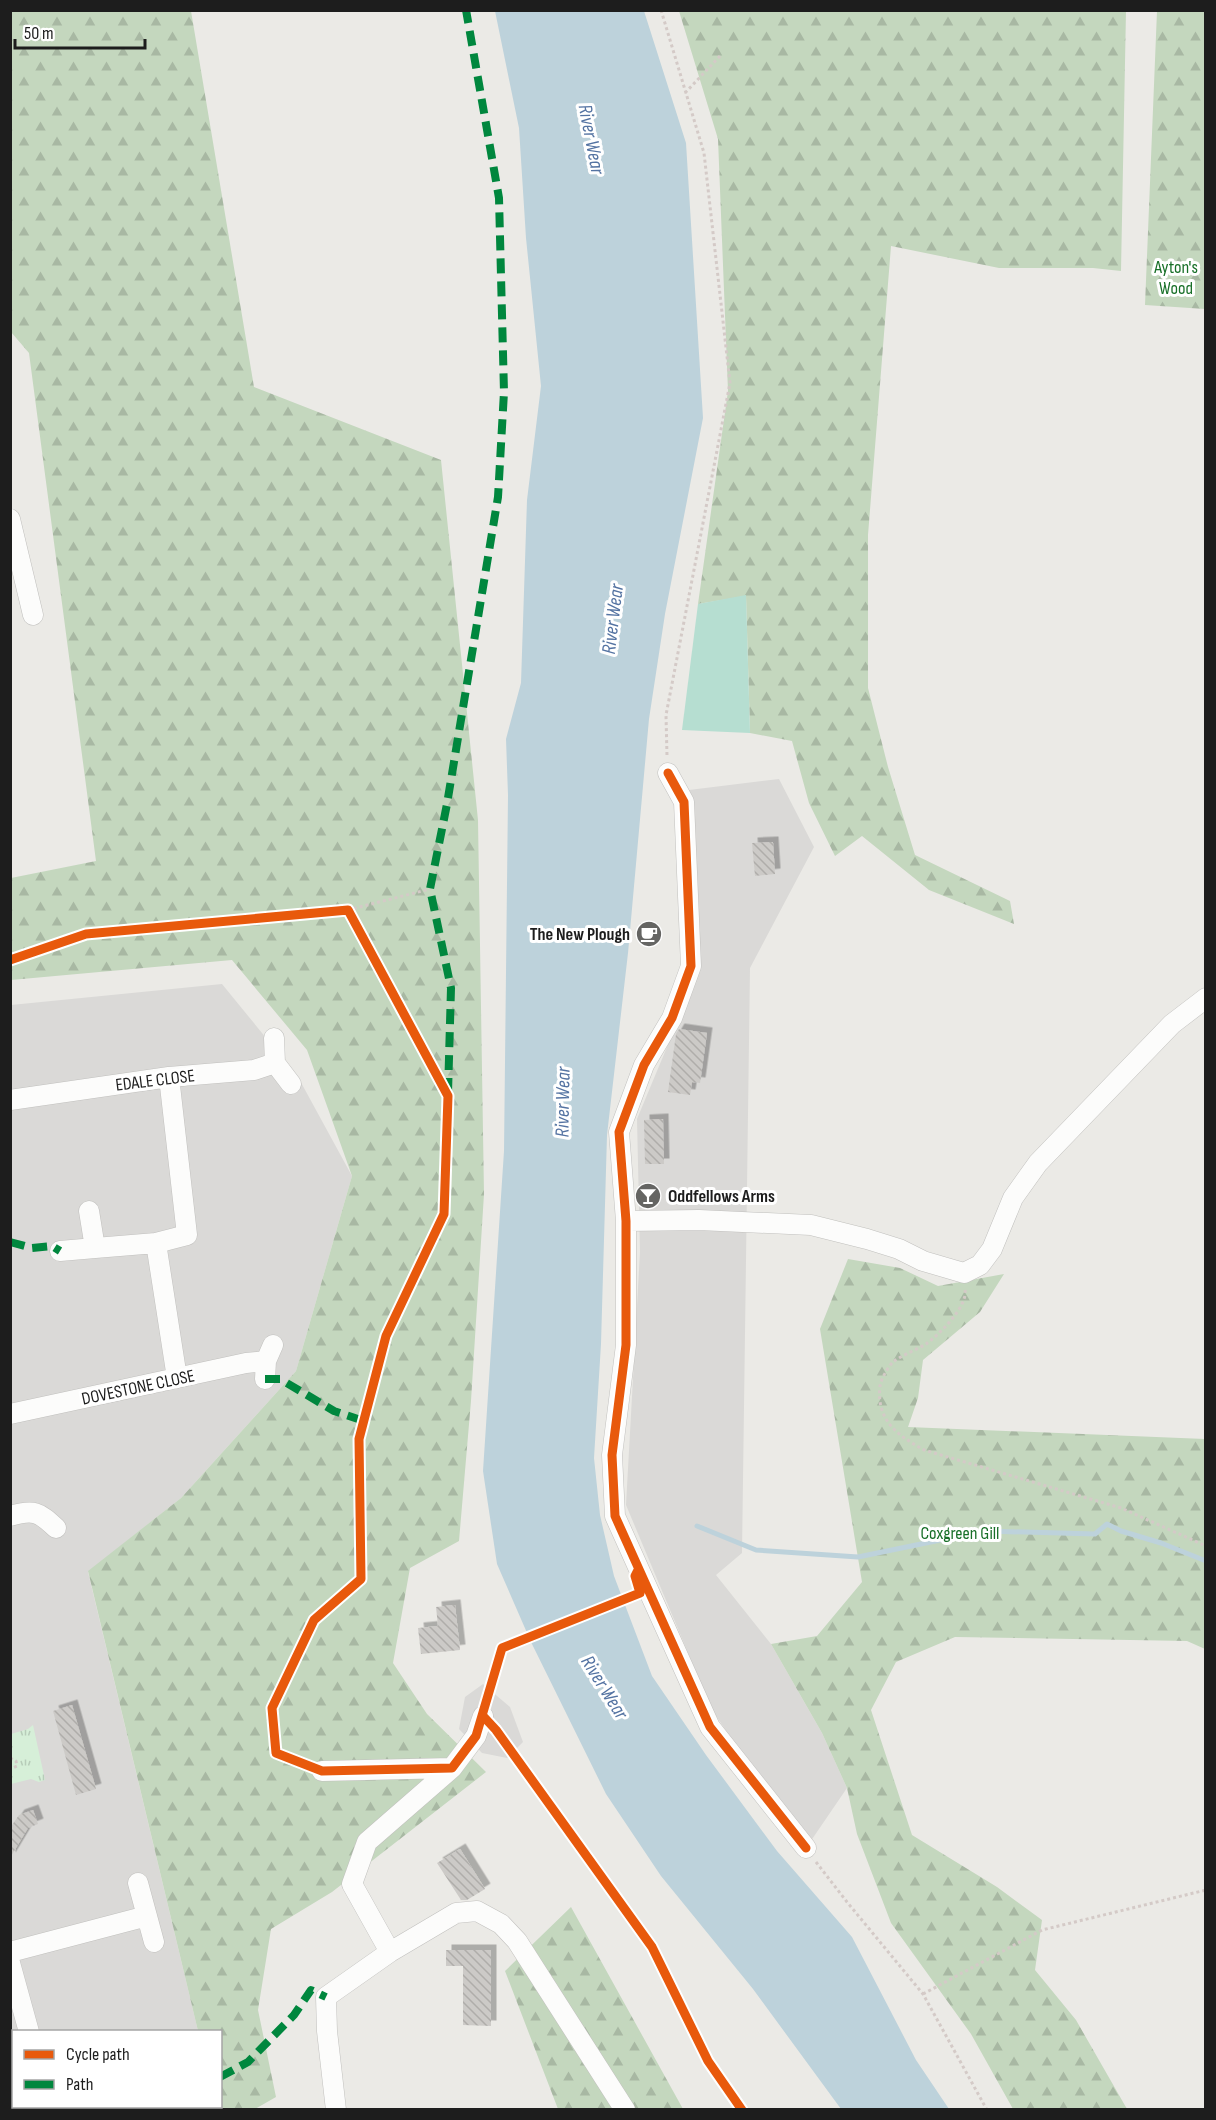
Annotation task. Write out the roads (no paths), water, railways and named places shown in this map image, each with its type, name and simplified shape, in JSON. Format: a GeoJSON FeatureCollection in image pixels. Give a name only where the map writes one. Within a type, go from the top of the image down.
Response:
{"type":"FeatureCollection","features":[{"type":"Feature","properties":{"kind":"street"},"geometry":{"type":"LineString","coordinates":[[12,532],[33,615]]}},
{"type":"Feature","properties":{"kind":"street"},"geometry":{"type":"LineString","coordinates":[[668,773],[684,802],[691,966],[672,1018],[644,1065],[619,1132],[626,1221],[626,1345],[612,1455],[615,1516],[710,1726],[806,1848]]}},
{"type":"Feature","properties":{"kind":"street"},"geometry":{"type":"LineString","coordinates":[[626,1221],[699,1220],[811,1225],[899,1249],[923,1261],[964,1273],[980,1265],[993,1249],[1013,1198],[1038,1163],[1172,1023],[1206,998]]}},
{"type":"Feature","properties":{"kind":"street"},"geometry":{"type":"LineString","coordinates":[[274,1038],[275,1063],[291,1084]]}},
{"type":"Feature","properties":{"kind":"street","name":"EDALE CLOSE"},"geometry":{"type":"LineString","coordinates":[[10,1100],[169,1077],[254,1070],[275,1063]]}},
{"type":"Feature","properties":{"kind":"street"},"geometry":{"type":"LineString","coordinates":[[60,1251],[156,1243],[187,1235],[169,1077]]}},
{"type":"Feature","properties":{"kind":"street"},"geometry":{"type":"LineString","coordinates":[[88,1211],[95,1248]]}},
{"type":"Feature","properties":{"kind":"street"},"geometry":{"type":"LineString","coordinates":[[156,1243],[177,1378]]}},
{"type":"Feature","properties":{"kind":"street","name":"DOVESTONE CLOSE"},"geometry":{"type":"LineString","coordinates":[[10,1414],[268,1361]]}},
{"type":"Feature","properties":{"kind":"street"},"geometry":{"type":"LineString","coordinates":[[10,1516],[28,1510],[42,1515],[56,1528]]}},
{"type":"Feature","properties":{"kind":"street"},"geometry":{"type":"LineString","coordinates":[[390,1952],[352,1884],[367,1842],[452,1768],[476,1737],[483,1716]]}},
{"type":"Feature","properties":{"kind":"street"},"geometry":{"type":"LineString","coordinates":[[322,1771],[452,1768]]}},
{"type":"Feature","properties":{"kind":"street"},"geometry":{"type":"LineString","coordinates":[[138,1883],[154,1942]]}},
{"type":"Feature","properties":{"kind":"street"},"geometry":{"type":"LineString","coordinates":[[336,2109],[327,2031],[326,1997],[390,1952],[456,1913],[477,1911],[501,1924],[517,1941],[625,2109]]}},
{"type":"Feature","properties":{"kind":"street"},"geometry":{"type":"LineString","coordinates":[[10,1952],[147,1916]]}},
{"type":"Feature","properties":{"kind":"street"},"geometry":{"type":"LineString","coordinates":[[10,1963],[29,2030]]}},
{"type":"Feature","properties":{"kind":"water","name":"River Wear"},"geometry":{"type":"Polygon","coordinates":[[[495,11],[644,11],[686,143],[703,418],[665,614],[649,719],[628,953],[607,1135],[601,1344],[594,1458],[600,1515],[614,1576],[652,1676],[706,1755],[777,1851],[852,1937],[916,2060],[949,2109],[841,2109],[753,1989],[661,1876],[606,1794],[531,1642],[497,1564],[483,1471],[504,1151],[508,795],[506,739],[521,683],[527,500],[541,386],[526,238],[519,128],[495,11]]]}},
{"type":"Feature","properties":{"kind":"waterway","name":"Coxgreen Gill"},"geometry":{"type":"LineString","coordinates":[[697,1526],[756,1550],[858,1557],[984,1531],[1095,1534],[1107,1524],[1206,1561]]}},
{"type":"Feature","properties":{"kind":"place","name":"The New Plough"},"geometry":{"type":"Point","coordinates":[649,934]}},
{"type":"Feature","properties":{"kind":"place","name":"Oddfellows Arms"},"geometry":{"type":"Point","coordinates":[648,1196]}},
{"type":"Feature","properties":{"kind":"park label","name":"Ayton's Wood"},"geometry":{"type":"Point","coordinates":[1176,277]}}]}
